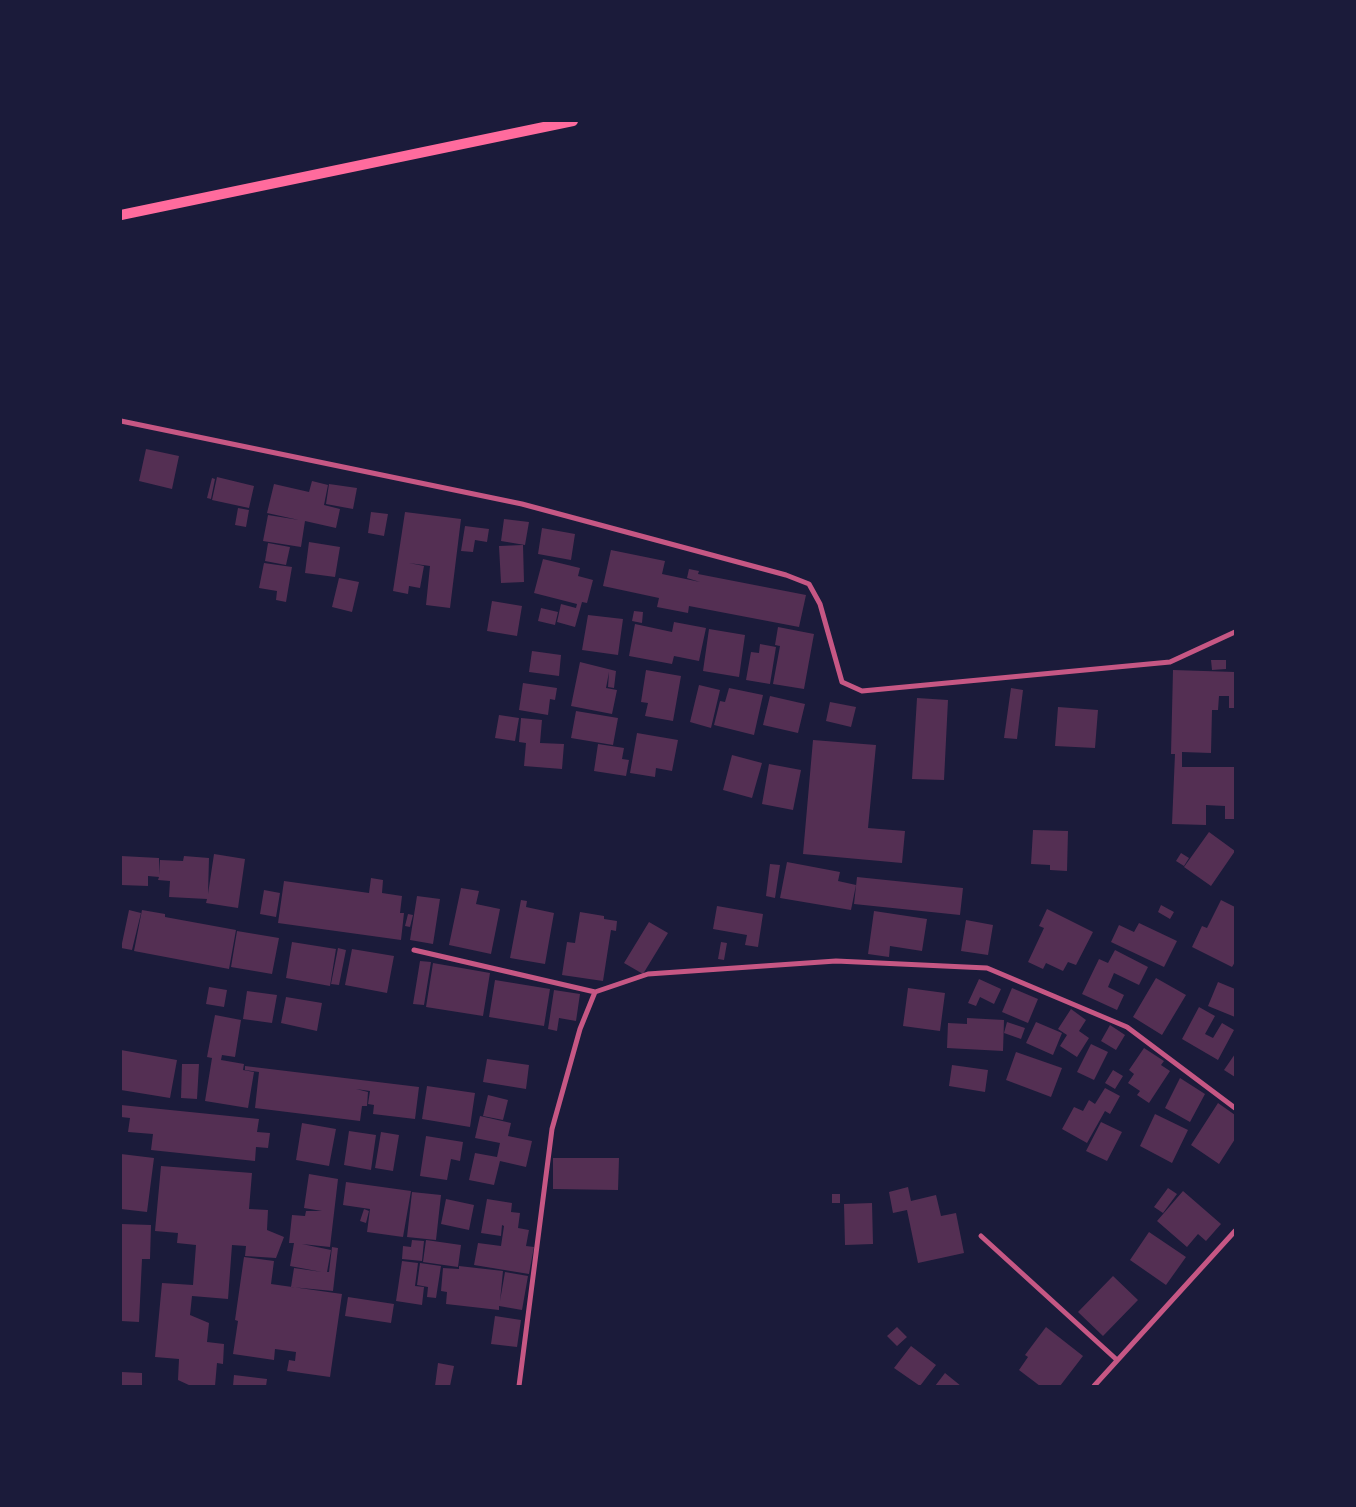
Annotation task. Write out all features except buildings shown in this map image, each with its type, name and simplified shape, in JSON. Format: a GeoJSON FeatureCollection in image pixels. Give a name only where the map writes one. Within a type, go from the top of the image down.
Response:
{"type":"FeatureCollection","features":[{"type":"Feature","properties":{"kind":"main road"},"geometry":{"type":"LineString","coordinates":[[121,215],[573,121]]}},
{"type":"Feature","properties":{"kind":"street"},"geometry":{"type":"LineString","coordinates":[[121,421],[522,504],[786,575],[809,584],[820,604],[842,682],[862,691],[1170,662],[1235,632]]}},
{"type":"Feature","properties":{"kind":"street"},"geometry":{"type":"LineString","coordinates":[[414,950],[595,992],[648,974],[836,962],[987,968],[1127,1027],[1235,1108]]}},
{"type":"Feature","properties":{"kind":"street"},"geometry":{"type":"LineString","coordinates":[[519,1386],[552,1129],[580,1029],[595,992]]}},
{"type":"Feature","properties":{"kind":"street"},"geometry":{"type":"LineString","coordinates":[[1094,1386],[1235,1231]]}},
{"type":"Feature","properties":{"kind":"street"},"geometry":{"type":"LineString","coordinates":[[981,1236],[1117,1360]]}}]}
